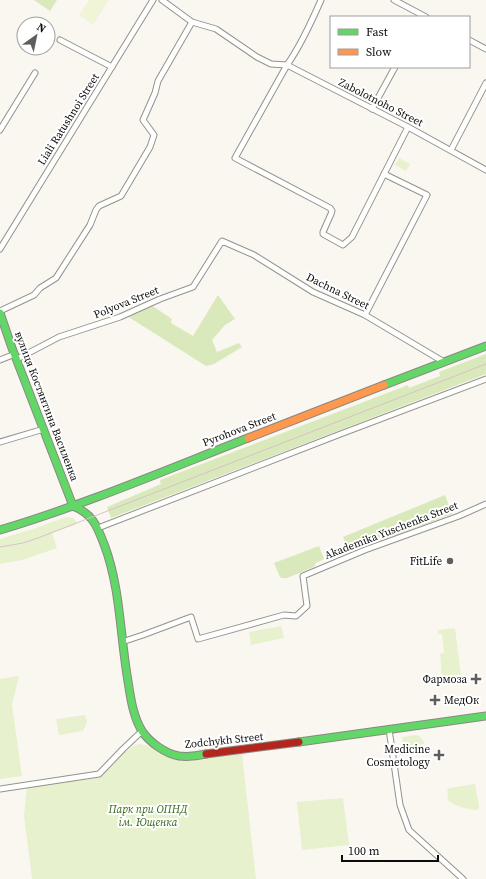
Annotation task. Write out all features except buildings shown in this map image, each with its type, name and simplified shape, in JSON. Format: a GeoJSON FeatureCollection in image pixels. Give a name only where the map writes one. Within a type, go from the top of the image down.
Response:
{"type":"FeatureCollection","features":[{"type":"Feature","properties":{"kind":"main road","name":"вулиця Костянтина Василенка"},"geometry":{"type":"LineString","coordinates":[[0,312],[73,506]]}},
{"type":"Feature","properties":{"kind":"main road","name":"Pyrohova Street"},"geometry":{"type":"LineString","coordinates":[[0,530],[73,506],[486,346]]}},
{"type":"Feature","properties":{"kind":"main road","name":"Zodchykh Street"},"geometry":{"type":"LineString","coordinates":[[73,506],[84,511],[98,528],[109,558],[115,582],[122,642],[133,706],[142,732],[160,748],[180,756],[194,756],[486,716]]}},
{"type":"Feature","properties":{"kind":"street","name":"Liali Ratushnoi Street"},"geometry":{"type":"LineString","coordinates":[[0,249],[152,0]]}},
{"type":"Feature","properties":{"kind":"street","name":"Zabolotnoho Street"},"geometry":{"type":"LineString","coordinates":[[162,0],[192,22],[216,30],[257,57],[271,64],[287,65],[372,108],[486,170]]}},
{"type":"Feature","properties":{"kind":"street"},"geometry":{"type":"LineString","coordinates":[[321,0],[297,51],[287,65],[235,158],[330,208],[332,211],[323,234],[343,245],[352,237],[408,127]]}},
{"type":"Feature","properties":{"kind":"street"},"geometry":{"type":"LineString","coordinates":[[394,0],[424,16]]}},
{"type":"Feature","properties":{"kind":"street"},"geometry":{"type":"LineString","coordinates":[[0,312],[34,295],[40,288],[56,278],[90,225],[99,206],[121,196],[150,147],[154,135],[143,120],[158,81],[192,22]]}},
{"type":"Feature","properties":{"kind":"street"},"geometry":{"type":"LineString","coordinates":[[60,40],[112,67]]}},
{"type":"Feature","properties":{"kind":"street"},"geometry":{"type":"LineString","coordinates":[[470,41],[486,49]]}},
{"type":"Feature","properties":{"kind":"street"},"geometry":{"type":"LineString","coordinates":[[372,108],[394,68]]}},
{"type":"Feature","properties":{"kind":"street"},"geometry":{"type":"LineString","coordinates":[[0,130],[35,73]]}},
{"type":"Feature","properties":{"kind":"street"},"geometry":{"type":"LineString","coordinates":[[451,150],[486,83]]}},
{"type":"Feature","properties":{"kind":"street"},"geometry":{"type":"LineString","coordinates":[[365,315],[427,195],[384,174]]}},
{"type":"Feature","properties":{"kind":"street","name":"Dachna Street"},"geometry":{"type":"LineString","coordinates":[[222,241],[254,255],[313,292],[365,315],[444,362]]}},
{"type":"Feature","properties":{"kind":"street","name":"Polyova Street"},"geometry":{"type":"LineString","coordinates":[[0,360],[16,356],[59,337],[120,317],[160,299],[193,287],[222,241]]}},
{"type":"Feature","properties":{"kind":"street"},"geometry":{"type":"LineString","coordinates":[[98,528],[486,378]]}},
{"type":"Feature","properties":{"kind":"street"},"geometry":{"type":"LineString","coordinates":[[0,442],[44,429]]}},
{"type":"Feature","properties":{"kind":"street","name":"Akademika Yuschenka Street"},"geometry":{"type":"LineString","coordinates":[[122,642],[191,618],[198,639],[284,615],[296,616],[307,606],[303,576],[365,550],[459,516],[486,504]]}},
{"type":"Feature","properties":{"kind":"street"},"geometry":{"type":"LineString","coordinates":[[389,729],[400,805],[408,830],[463,879]]}},
{"type":"Feature","properties":{"kind":"street"},"geometry":{"type":"LineString","coordinates":[[0,789],[99,774],[142,732]]}},
{"type":"Feature","properties":{"kind":"green space"},"geometry":{"type":"Polygon","coordinates":[[[34,0],[57,0],[50,11],[34,0]]]}},
{"type":"Feature","properties":{"kind":"green space"},"geometry":{"type":"Polygon","coordinates":[[[89,0],[109,0],[93,25],[79,15],[89,0]]]}},
{"type":"Feature","properties":{"kind":"green space"},"geometry":{"type":"Polygon","coordinates":[[[399,158],[410,164],[406,171],[395,165],[399,158]]]}},
{"type":"Feature","properties":{"kind":"green space"},"geometry":{"type":"Polygon","coordinates":[[[218,295],[235,319],[225,325],[212,340],[217,352],[239,343],[242,347],[214,364],[206,366],[127,316],[151,305],[172,319],[171,323],[193,336],[218,295]]]}},
{"type":"Feature","properties":{"kind":"green space"},"geometry":{"type":"Polygon","coordinates":[[[486,354],[486,374],[111,518],[107,507],[161,484],[160,480],[408,385],[409,388],[440,376],[439,372],[486,354]]]}},
{"type":"Feature","properties":{"kind":"green space"},"geometry":{"type":"Polygon","coordinates":[[[445,495],[452,514],[381,541],[380,538],[374,540],[375,544],[360,550],[357,541],[346,545],[343,537],[445,495]]]}},
{"type":"Feature","properties":{"kind":"green space"},"geometry":{"type":"Polygon","coordinates":[[[66,517],[74,518],[77,524],[52,533],[57,548],[22,560],[0,564],[0,539],[66,517]]]}},
{"type":"Feature","properties":{"kind":"green space"},"geometry":{"type":"Polygon","coordinates":[[[319,546],[324,559],[316,563],[314,567],[287,578],[280,577],[274,563],[319,546]]]}},
{"type":"Feature","properties":{"kind":"green space"},"geometry":{"type":"Polygon","coordinates":[[[281,626],[284,638],[251,645],[249,632],[281,626]]]}},
{"type":"Feature","properties":{"kind":"green space"},"geometry":{"type":"Polygon","coordinates":[[[455,628],[461,676],[442,678],[440,654],[444,653],[442,634],[438,634],[438,630],[455,628]]]}},
{"type":"Feature","properties":{"kind":"green space"},"geometry":{"type":"Polygon","coordinates":[[[19,676],[12,705],[22,776],[0,779],[0,679],[19,676]]]}},
{"type":"Feature","properties":{"kind":"green space"},"geometry":{"type":"Polygon","coordinates":[[[85,715],[87,722],[83,731],[59,735],[56,719],[85,715]]]}},
{"type":"Feature","properties":{"kind":"green space"},"geometry":{"type":"Polygon","coordinates":[[[415,735],[419,736],[424,744],[403,746],[402,737],[415,735]]]}},
{"type":"Feature","properties":{"kind":"green space","name":"Парк при ОПНД ім. Ющенка"},"geometry":{"type":"Polygon","coordinates":[[[140,744],[179,760],[242,754],[256,879],[32,879],[24,816],[27,785],[99,774],[123,749],[126,752],[133,746],[140,744]]]}},
{"type":"Feature","properties":{"kind":"green space"},"geometry":{"type":"Polygon","coordinates":[[[475,784],[479,806],[478,810],[472,810],[453,804],[448,800],[447,790],[450,788],[475,784]]]}},
{"type":"Feature","properties":{"kind":"green space"},"geometry":{"type":"Polygon","coordinates":[[[343,798],[349,845],[302,850],[297,802],[343,798]]]}},
{"type":"Feature","properties":{"kind":"tram line"},"geometry":{"type":"LineString","coordinates":[[0,547],[23,543],[38,538],[486,364]]}},
{"type":"Feature","properties":{"kind":"traffic: fast"},"geometry":{"type":"LineString","coordinates":[[0,313],[73,506]]}},
{"type":"Feature","properties":{"kind":"traffic: fast"},"geometry":{"type":"LineString","coordinates":[[384,385],[486,346]]}},
{"type":"Feature","properties":{"kind":"traffic: fast"},"geometry":{"type":"LineString","coordinates":[[0,530],[63,510],[248,438]]}},
{"type":"Feature","properties":{"kind":"traffic: fast"},"geometry":{"type":"LineString","coordinates":[[73,506],[80,509],[93,521],[109,560],[119,609],[130,696],[136,718],[142,731],[158,747],[174,755],[192,756],[206,754]]}},
{"type":"Feature","properties":{"kind":"traffic: fast"},"geometry":{"type":"LineString","coordinates":[[299,742],[486,716]]}},
{"type":"Feature","properties":{"kind":"traffic: slow"},"geometry":{"type":"LineString","coordinates":[[248,438],[384,385]]}},
{"type":"Feature","properties":{"kind":"traffic: jam"},"geometry":{"type":"LineString","coordinates":[[206,754],[299,742]]}},
{"type":"Feature","properties":{"kind":"place","name":"FitLife"},"geometry":{"type":"Point","coordinates":[450,561]}},
{"type":"Feature","properties":{"kind":"place","name":"Фармоза"},"geometry":{"type":"Point","coordinates":[476,679]}},
{"type":"Feature","properties":{"kind":"place","name":"МедОк"},"geometry":{"type":"Point","coordinates":[435,700]}},
{"type":"Feature","properties":{"kind":"place","name":"Medicine Cosmetology"},"geometry":{"type":"Point","coordinates":[439,755]}}]}
